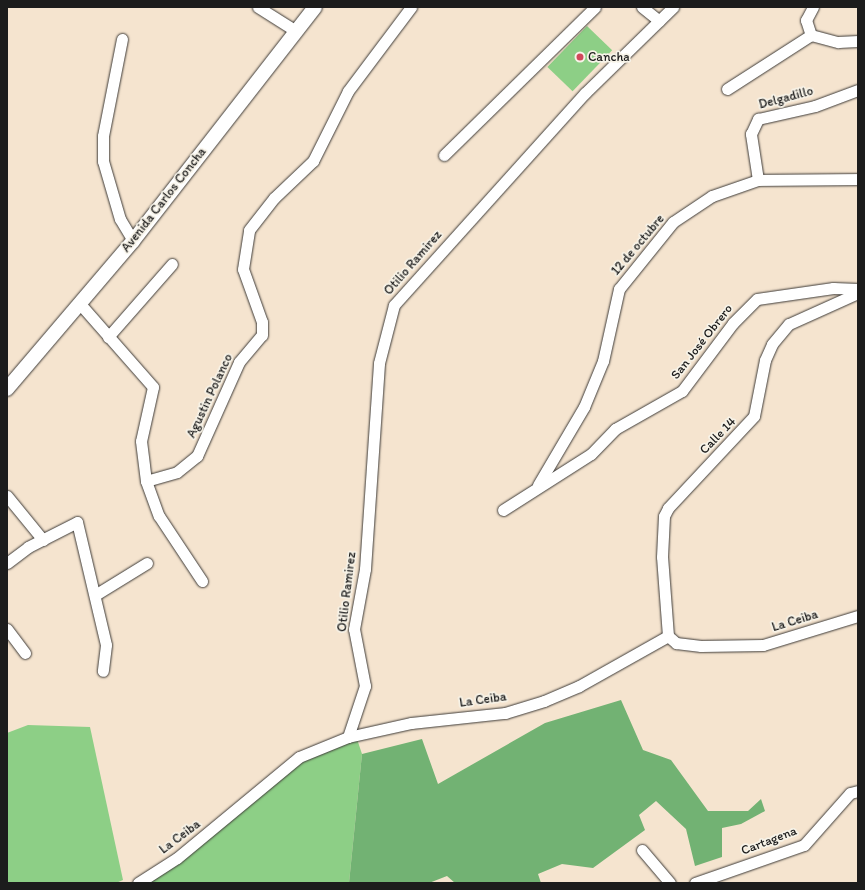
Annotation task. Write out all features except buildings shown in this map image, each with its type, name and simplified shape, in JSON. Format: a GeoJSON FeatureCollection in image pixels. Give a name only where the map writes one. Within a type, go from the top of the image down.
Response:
{"type":"FeatureCollection","features":[{"type":"Feature","properties":{"kind":"street"},"geometry":{"type":"LineString","coordinates":[[258,7],[296,31]]}},
{"type":"Feature","properties":{"kind":"street","name":"Avenida Carlos Concha"},"geometry":{"type":"LineString","coordinates":[[7,389],[81,305],[133,241],[315,7]]}},
{"type":"Feature","properties":{"kind":"street","name":"Agustin Polanco"},"geometry":{"type":"LineString","coordinates":[[146,481],[177,472],[197,456],[239,362],[262,335],[262,322],[243,269],[249,230],[274,198],[316,157],[348,91],[411,7]]}},
{"type":"Feature","properties":{"kind":"street"},"geometry":{"type":"LineString","coordinates":[[444,155],[594,7]]}},
{"type":"Feature","properties":{"kind":"street"},"geometry":{"type":"LineString","coordinates":[[642,7],[659,21]]}},
{"type":"Feature","properties":{"kind":"street","name":"Otilio Ramirez"},"geometry":{"type":"LineString","coordinates":[[348,737],[365,686],[354,629],[365,570],[379,363],[389,316],[397,299],[549,132],[673,7]]}},
{"type":"Feature","properties":{"kind":"street"},"geometry":{"type":"LineString","coordinates":[[811,35],[806,20],[813,7]]}},
{"type":"Feature","properties":{"kind":"street"},"geometry":{"type":"LineString","coordinates":[[727,89],[811,35],[838,42],[858,40]]}},
{"type":"Feature","properties":{"kind":"street"},"geometry":{"type":"LineString","coordinates":[[122,39],[103,136],[103,161],[120,219],[133,241]]}},
{"type":"Feature","properties":{"kind":"street","name":"Delgadillo"},"geometry":{"type":"LineString","coordinates":[[758,180],[751,134],[758,119],[815,106],[858,90]]}},
{"type":"Feature","properties":{"kind":"street","name":"12 de octubre"},"geometry":{"type":"LineString","coordinates":[[538,485],[584,407],[602,362],[620,289],[674,222],[692,208],[712,196],[758,180],[858,179]]}},
{"type":"Feature","properties":{"kind":"street"},"geometry":{"type":"LineString","coordinates":[[108,337],[172,264]]}},
{"type":"Feature","properties":{"kind":"street","name":"San José Obrero"},"geometry":{"type":"LineString","coordinates":[[503,510],[538,485],[590,454],[616,429],[638,414],[682,391],[733,323],[757,299],[833,288],[858,289]]}},
{"type":"Feature","properties":{"kind":"street","name":"Calle 14"},"geometry":{"type":"LineString","coordinates":[[668,636],[662,557],[664,516],[668,508],[754,416],[765,360],[772,344],[789,324],[858,293]]}},
{"type":"Feature","properties":{"kind":"street"},"geometry":{"type":"LineString","coordinates":[[81,305],[153,387],[141,441],[146,481],[159,516],[202,581]]}},
{"type":"Feature","properties":{"kind":"street"},"geometry":{"type":"LineString","coordinates":[[8,499],[43,540]]}},
{"type":"Feature","properties":{"kind":"street"},"geometry":{"type":"LineString","coordinates":[[7,563],[43,540],[77,522],[106,645],[103,671]]}},
{"type":"Feature","properties":{"kind":"street"},"geometry":{"type":"LineString","coordinates":[[95,595],[147,563]]}},
{"type":"Feature","properties":{"kind":"street","name":"La Ceiba"},"geometry":{"type":"LineString","coordinates":[[138,883],[215,828],[285,766],[348,737],[411,723],[505,713],[544,701],[579,686],[668,636],[676,643],[701,646],[763,645],[858,616]]}},
{"type":"Feature","properties":{"kind":"street"},"geometry":{"type":"LineString","coordinates":[[7,629],[26,653]]}},
{"type":"Feature","properties":{"kind":"street","name":"Cartagena"},"geometry":{"type":"LineString","coordinates":[[694,883],[804,845],[850,792],[858,792]]}},
{"type":"Feature","properties":{"kind":"street"},"geometry":{"type":"LineString","coordinates":[[642,850],[670,883]]}},
{"type":"Feature","properties":{"kind":"green space","name":"Cancha"},"geometry":{"type":"Polygon","coordinates":[[[587,26],[612,50],[573,91],[547,67],[587,26]]]}},
{"type":"Feature","properties":{"kind":"green space"},"geometry":{"type":"Polygon","coordinates":[[[621,700],[643,750],[671,760],[708,811],[748,811],[761,799],[765,811],[741,824],[722,828],[722,857],[695,866],[686,829],[656,801],[639,815],[645,830],[593,868],[562,864],[538,874],[541,883],[455,883],[447,876],[429,883],[349,883],[362,754],[422,739],[438,784],[545,723],[621,700]]]}},
{"type":"Feature","properties":{"kind":"green space"},"geometry":{"type":"Polygon","coordinates":[[[28,725],[90,727],[123,880],[116,883],[7,883],[7,733],[28,725]]]}},
{"type":"Feature","properties":{"kind":"green space"},"geometry":{"type":"Polygon","coordinates":[[[355,733],[362,754],[349,883],[139,883],[290,763],[355,733]]]}},
{"type":"Feature","properties":{"kind":"place","name":"Cancha"},"geometry":{"type":"Point","coordinates":[580,57]}}]}
